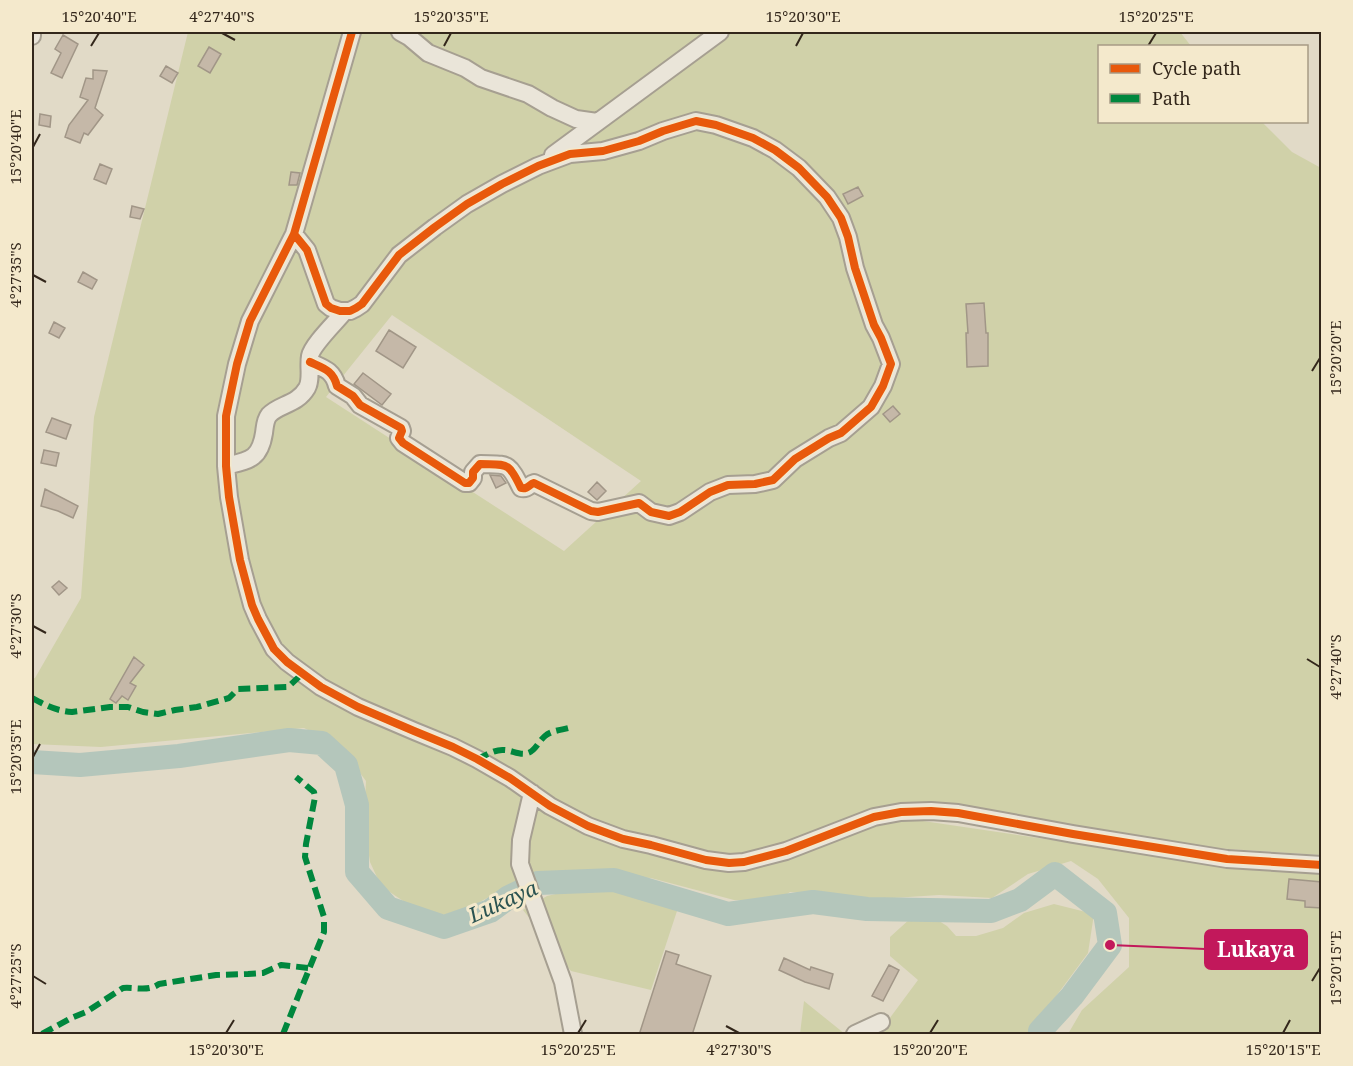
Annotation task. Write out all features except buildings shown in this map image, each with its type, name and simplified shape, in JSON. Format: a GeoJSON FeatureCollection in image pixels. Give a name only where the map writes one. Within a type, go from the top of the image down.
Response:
{"type":"FeatureCollection","features":[{"type":"Feature","properties":{"kind":"street"},"geometry":{"type":"LineString","coordinates":[[352,32],[294,234],[250,321],[240,351],[226,416],[226,466],[229,497],[240,560],[255,612],[274,649],[287,662],[321,687],[358,706],[453,747],[510,778],[550,806],[588,826],[623,839],[706,860],[744,862],[786,850],[874,818],[901,812],[931,811],[958,813],[1207,856],[1322,865]]}},
{"type":"Feature","properties":{"kind":"street"},"geometry":{"type":"LineString","coordinates":[[400,32],[428,53],[481,78],[528,94],[576,119],[597,122]]}},
{"type":"Feature","properties":{"kind":"street"},"geometry":{"type":"LineString","coordinates":[[538,166],[720,32]]}},
{"type":"Feature","properties":{"kind":"street"},"geometry":{"type":"LineString","coordinates":[[226,466],[250,460],[257,454],[261,447],[268,416],[296,400],[307,388],[310,355],[314,348],[344,312],[362,304],[399,255],[435,227],[467,204],[538,166],[570,154],[603,151],[639,141],[696,121],[716,125],[753,138],[775,150],[799,168],[827,197],[841,218],[874,325],[891,364],[883,386],[871,407],[841,433],[795,459],[773,480],[755,484],[728,485],[710,492],[680,512],[669,516],[651,512],[639,503],[594,512],[534,483],[528,488],[521,488],[512,469],[503,464],[480,464],[473,472],[473,478],[469,483],[459,480],[403,443],[399,438],[401,428],[360,405],[352,396],[337,386],[335,376],[310,362]]}},
{"type":"Feature","properties":{"kind":"street"},"geometry":{"type":"LineString","coordinates":[[294,234],[307,250],[326,304],[344,312]]}},
{"type":"Feature","properties":{"kind":"street"},"geometry":{"type":"LineString","coordinates":[[532,793],[521,840],[520,864],[563,982],[573,1035]]}},
{"type":"Feature","properties":{"kind":"street"},"geometry":{"type":"LineString","coordinates":[[855,1035],[882,1023]]}},
{"type":"Feature","properties":{"kind":"green space"},"geometry":{"type":"Polygon","coordinates":[[[188,32],[1180,32],[1190,45],[1098,45],[1098,123],[1263,123],[1292,152],[1321,168],[1321,855],[1166,845],[906,803],[776,845],[785,861],[896,817],[1093,846],[1210,860],[1321,867],[1321,1034],[1068,1034],[1082,1010],[1129,967],[1129,918],[1098,879],[1071,861],[1028,874],[992,898],[939,895],[877,899],[790,892],[777,901],[734,900],[651,878],[565,873],[536,874],[505,888],[453,917],[412,907],[381,886],[370,862],[364,821],[366,781],[340,746],[304,728],[101,747],[32,744],[32,679],[35,678],[81,598],[94,417],[188,32]],[[392,315],[326,397],[564,551],[641,481],[392,315]]]}},
{"type":"Feature","properties":{"kind":"green space"},"geometry":{"type":"Polygon","coordinates":[[[615,888],[677,911],[651,990],[571,971],[523,910],[547,896],[577,889],[615,888]]]}},
{"type":"Feature","properties":{"kind":"green space"},"geometry":{"type":"Polygon","coordinates":[[[1054,904],[1094,914],[1088,953],[1034,1026],[1034,1034],[878,1034],[918,980],[890,956],[890,937],[911,918],[931,916],[947,926],[956,936],[976,936],[1003,928],[1024,913],[1054,904]]]}},
{"type":"Feature","properties":{"kind":"green space"},"geometry":{"type":"Polygon","coordinates":[[[804,1001],[845,1034],[800,1034],[804,1001]]]}},
{"type":"Feature","properties":{"kind":"waterway","name":"Lukaya"},"geometry":{"type":"LineString","coordinates":[[32,762],[80,765],[179,756],[289,740],[322,743],[346,765],[357,805],[357,872],[388,908],[444,927],[490,911],[509,897],[538,883],[614,880],[728,914],[813,902],[867,909],[991,911],[1020,900],[1055,874],[1105,913],[1110,945],[1072,996],[1040,1031],[1040,1034]]}},
{"type":"Feature","properties":{"kind":"marked path"},"geometry":{"type":"LineString","coordinates":[[32,698],[51,707],[72,712],[128,707],[158,714],[229,698],[238,689],[288,687],[302,674]]}},
{"type":"Feature","properties":{"kind":"marked path"},"geometry":{"type":"LineString","coordinates":[[477,759],[501,750],[528,753],[548,734],[572,727]]}},
{"type":"Feature","properties":{"kind":"marked path"},"geometry":{"type":"LineString","coordinates":[[283,1034],[324,932],[324,917],[305,857],[315,797],[314,792],[296,777]]}},
{"type":"Feature","properties":{"kind":"marked path"},"geometry":{"type":"LineString","coordinates":[[42,1034],[86,1012],[123,988],[146,989],[159,984],[216,975],[263,973],[281,965],[309,968]]}},
{"type":"Feature","properties":{"kind":"cycle path"},"geometry":{"type":"LineString","coordinates":[[352,32],[294,234],[250,321],[237,364],[226,416],[226,466],[229,497],[240,560],[258,619],[274,649],[287,662],[321,687],[358,707],[477,759],[510,778],[550,806],[588,826],[623,839],[706,860],[744,862],[786,851],[874,817],[901,812],[931,811],[958,813],[1227,859],[1322,865]]}},
{"type":"Feature","properties":{"kind":"cycle path"},"geometry":{"type":"LineString","coordinates":[[294,234],[307,250],[326,304],[340,311],[350,311],[362,304],[399,255],[467,204],[502,184],[538,166],[570,154],[603,151],[696,121],[716,125],[753,138],[775,150],[799,168],[827,197],[841,218],[874,325],[891,364],[883,386],[871,407],[841,433],[795,459],[773,480],[755,484],[728,485],[710,492],[680,512],[669,516],[651,512],[639,503],[598,512],[591,511],[534,483],[521,488],[510,469],[502,465],[480,464],[473,472],[473,478],[469,483],[465,483],[403,443],[399,438],[401,428],[360,405],[353,396],[337,386],[330,373],[310,362]]}},
{"type":"Feature","properties":{"kind":"place","name":"Lukaya"},"geometry":{"type":"Point","coordinates":[1110,945]}}]}
